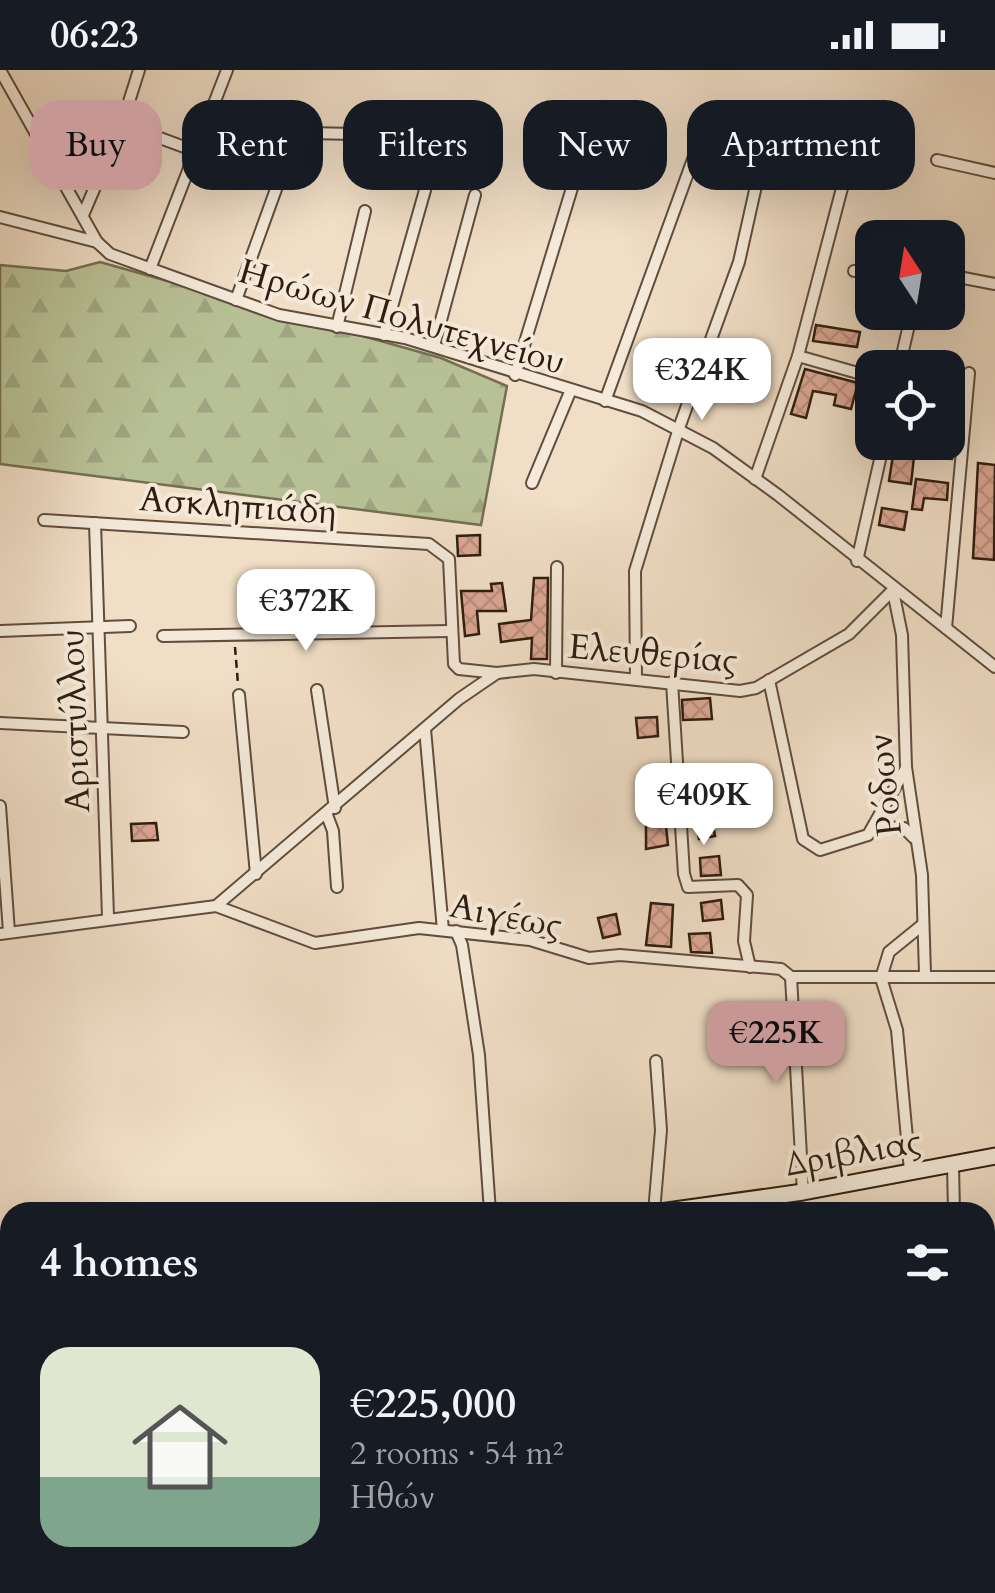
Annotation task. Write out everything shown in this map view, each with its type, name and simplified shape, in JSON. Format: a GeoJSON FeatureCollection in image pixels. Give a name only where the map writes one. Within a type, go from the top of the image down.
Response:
{"type":"FeatureCollection","features":[{"type":"Feature","properties":{"kind":"street"},"geometry":{"type":"LineString","coordinates":[[0,70],[96,242]]}},
{"type":"Feature","properties":{"kind":"street"},"geometry":{"type":"LineString","coordinates":[[130,100],[139,70]]}},
{"type":"Feature","properties":{"kind":"street"},"geometry":{"type":"LineString","coordinates":[[216,100],[227,70]]}},
{"type":"Feature","properties":{"kind":"street"},"geometry":{"type":"LineString","coordinates":[[937,160],[995,172]]}},
{"type":"Feature","properties":{"kind":"street"},"geometry":{"type":"LineString","coordinates":[[605,401],[687,176]]}},
{"type":"Feature","properties":{"kind":"street"},"geometry":{"type":"LineString","coordinates":[[150,269],[182,187]]}},
{"type":"Feature","properties":{"kind":"street"},"geometry":{"type":"LineString","coordinates":[[83,215],[94,190]]}},
{"type":"Feature","properties":{"kind":"street"},"geometry":{"type":"LineString","coordinates":[[236,300],[276,190]]}},
{"type":"Feature","properties":{"kind":"street"},"geometry":{"type":"LineString","coordinates":[[384,336],[426,190]]}},
{"type":"Feature","properties":{"kind":"street"},"geometry":{"type":"LineString","coordinates":[[515,374],[571,190]]}},
{"type":"Feature","properties":{"kind":"street"},"geometry":{"type":"LineString","coordinates":[[636,680],[634,570],[679,428],[739,262],[755,190]]}},
{"type":"Feature","properties":{"kind":"street"},"geometry":{"type":"LineString","coordinates":[[755,479],[798,356],[841,190]]}},
{"type":"Feature","properties":{"kind":"street"},"geometry":{"type":"LineString","coordinates":[[434,346],[475,195]]}},
{"type":"Feature","properties":{"kind":"street"},"geometry":{"type":"LineString","coordinates":[[336,327],[365,211]]}},
{"type":"Feature","properties":{"kind":"street","name":"Ηρώων Πολυτεχνείου"},"geometry":{"type":"LineString","coordinates":[[0,216],[96,242],[110,254],[236,300],[336,327],[434,346],[570,392],[642,411],[679,428],[755,479],[995,667]]}},
{"type":"Feature","properties":{"kind":"street"},"geometry":{"type":"LineString","coordinates":[[965,278],[995,284]]}},
{"type":"Feature","properties":{"kind":"street"},"geometry":{"type":"LineString","coordinates":[[798,356],[855,372]]}},
{"type":"Feature","properties":{"kind":"street"},"geometry":{"type":"LineString","coordinates":[[946,628],[969,374]]}},
{"type":"Feature","properties":{"kind":"street"},"geometry":{"type":"LineString","coordinates":[[532,483],[570,392]]}},
{"type":"Feature","properties":{"kind":"street"},"geometry":{"type":"LineString","coordinates":[[858,560],[880,460]]}},
{"type":"Feature","properties":{"kind":"street","name":"Ασκληπιάδη"},"geometry":{"type":"LineString","coordinates":[[44,520],[429,544],[448,558],[449,631]]}},
{"type":"Feature","properties":{"kind":"street","name":"Αριστύλλου"},"geometry":{"type":"LineString","coordinates":[[95,523],[108,917]]}},
{"type":"Feature","properties":{"kind":"street"},"geometry":{"type":"LineString","coordinates":[[556,673],[557,567]]}},
{"type":"Feature","properties":{"kind":"street","name":"Ελευθερίας"},"geometry":{"type":"LineString","coordinates":[[449,631],[450,657],[459,670],[517,670],[740,691],[769,680],[848,634],[893,590]]}},
{"type":"Feature","properties":{"kind":"street","name":"Ρόδων"},"geometry":{"type":"LineString","coordinates":[[893,590],[902,635],[906,767],[922,875],[925,974]]}},
{"type":"Feature","properties":{"kind":"street"},"geometry":{"type":"LineString","coordinates":[[0,631],[130,626]]}},
{"type":"Feature","properties":{"kind":"street"},"geometry":{"type":"LineString","coordinates":[[162,636],[449,631]]}},
{"type":"Feature","properties":{"kind":"street"},"geometry":{"type":"LineString","coordinates":[[0,806],[5,933],[216,906],[497,673]]}},
{"type":"Feature","properties":{"kind":"street"},"geometry":{"type":"LineString","coordinates":[[769,680],[803,840],[820,850],[856,842],[875,826],[906,767]]}},
{"type":"Feature","properties":{"kind":"street"},"geometry":{"type":"LineString","coordinates":[[672,682],[684,874],[688,887],[738,886],[747,894],[744,941],[750,966]]}},
{"type":"Feature","properties":{"kind":"street"},"geometry":{"type":"LineString","coordinates":[[316,690],[338,887]]}},
{"type":"Feature","properties":{"kind":"street"},"geometry":{"type":"LineString","coordinates":[[240,695],[256,874]]}},
{"type":"Feature","properties":{"kind":"street"},"geometry":{"type":"LineString","coordinates":[[0,723],[183,732]]}},
{"type":"Feature","properties":{"kind":"street"},"geometry":{"type":"LineString","coordinates":[[425,729],[443,930]]}},
{"type":"Feature","properties":{"kind":"street"},"geometry":{"type":"LineString","coordinates":[[875,826],[904,828],[915,839]]}},
{"type":"Feature","properties":{"kind":"street","name":"Αιγέως"},"geometry":{"type":"LineString","coordinates":[[216,906],[315,943],[411,928],[530,940],[590,958],[620,955],[750,966],[781,969],[790,976],[995,977]]}},
{"type":"Feature","properties":{"kind":"street"},"geometry":{"type":"LineString","coordinates":[[910,1171],[897,1030],[881,978],[889,952],[921,926]]}},
{"type":"Feature","properties":{"kind":"street"},"geometry":{"type":"LineString","coordinates":[[456,931],[462,945],[479,1055],[489,1202]]}},
{"type":"Feature","properties":{"kind":"street"},"geometry":{"type":"LineString","coordinates":[[790,976],[803,1192]]}},
{"type":"Feature","properties":{"kind":"street"},"geometry":{"type":"LineString","coordinates":[[656,1061],[662,1130],[658,1202]]}},
{"type":"Feature","properties":{"kind":"street","name":"Δριβλιας"},"geometry":{"type":"LineString","coordinates":[[772,1202],[803,1192],[995,1156]]}},
{"type":"Feature","properties":{"kind":"street"},"geometry":{"type":"LineString","coordinates":[[953,1165],[954,1202]]}},
{"type":"Feature","properties":{"kind":"path"},"geometry":{"type":"LineString","coordinates":[[234,635],[240,695]]}},
{"type":"Feature","properties":{"kind":"green space"},"geometry":{"type":"Polygon","coordinates":[[[100,262],[441,358],[507,386],[481,525],[0,464],[0,265],[66,271],[100,262]]]}},
{"type":"Feature","properties":{"kind":"building"},"geometry":{"type":"Polygon","coordinates":[[[816,325],[860,332],[857,347],[813,341],[816,325]]]}},
{"type":"Feature","properties":{"kind":"building"},"geometry":{"type":"Polygon","coordinates":[[[805,369],[855,382],[851,409],[834,405],[836,395],[813,391],[806,418],[791,414],[805,369]]]}},
{"type":"Feature","properties":{"kind":"building"},"geometry":{"type":"Polygon","coordinates":[[[892,460],[914,460],[911,484],[889,481],[892,460]]]}},
{"type":"Feature","properties":{"kind":"building"},"geometry":{"type":"Polygon","coordinates":[[[978,463],[995,465],[994,560],[973,558],[978,463]]]}},
{"type":"Feature","properties":{"kind":"building"},"geometry":{"type":"Polygon","coordinates":[[[916,479],[948,483],[947,500],[924,498],[922,510],[912,509],[916,479]]]}},
{"type":"Feature","properties":{"kind":"building"},"geometry":{"type":"Polygon","coordinates":[[[882,508],[907,512],[904,530],[879,525],[882,508]]]}},
{"type":"Feature","properties":{"kind":"building"},"geometry":{"type":"Polygon","coordinates":[[[480,535],[480,555],[458,556],[457,536],[480,535]]]}},
{"type":"Feature","properties":{"kind":"building"},"geometry":{"type":"Polygon","coordinates":[[[534,578],[548,578],[547,659],[531,659],[532,638],[501,642],[499,624],[531,620],[534,578]]]}},
{"type":"Feature","properties":{"kind":"building"},"geometry":{"type":"Polygon","coordinates":[[[502,583],[506,611],[477,611],[479,634],[465,636],[461,591],[492,591],[491,584],[502,583]]]}},
{"type":"Feature","properties":{"kind":"building"},"geometry":{"type":"Polygon","coordinates":[[[710,698],[712,719],[683,720],[682,700],[710,698]]]}},
{"type":"Feature","properties":{"kind":"building"},"geometry":{"type":"Polygon","coordinates":[[[657,717],[658,736],[638,738],[636,718],[657,717]]]}},
{"type":"Feature","properties":{"kind":"building"},"geometry":{"type":"Polygon","coordinates":[[[669,800],[671,816],[665,817],[668,845],[646,849],[646,802],[669,800]]]}},
{"type":"Feature","properties":{"kind":"building"},"geometry":{"type":"Polygon","coordinates":[[[711,815],[715,836],[699,839],[695,818],[711,815]]]}},
{"type":"Feature","properties":{"kind":"building"},"geometry":{"type":"Polygon","coordinates":[[[156,823],[158,840],[132,841],[131,824],[156,823]]]}},
{"type":"Feature","properties":{"kind":"building"},"geometry":{"type":"Polygon","coordinates":[[[719,856],[721,875],[701,876],[700,858],[719,856]]]}},
{"type":"Feature","properties":{"kind":"building"},"geometry":{"type":"Polygon","coordinates":[[[721,900],[723,919],[703,921],[701,903],[721,900]]]}},
{"type":"Feature","properties":{"kind":"building"},"geometry":{"type":"Polygon","coordinates":[[[651,903],[673,905],[671,947],[646,945],[651,903]]]}},
{"type":"Feature","properties":{"kind":"building"},"geometry":{"type":"Polygon","coordinates":[[[616,914],[620,934],[603,938],[598,918],[616,914]]]}},
{"type":"Feature","properties":{"kind":"building"},"geometry":{"type":"Polygon","coordinates":[[[710,933],[712,953],[691,952],[689,934],[710,933]]]}}]}
